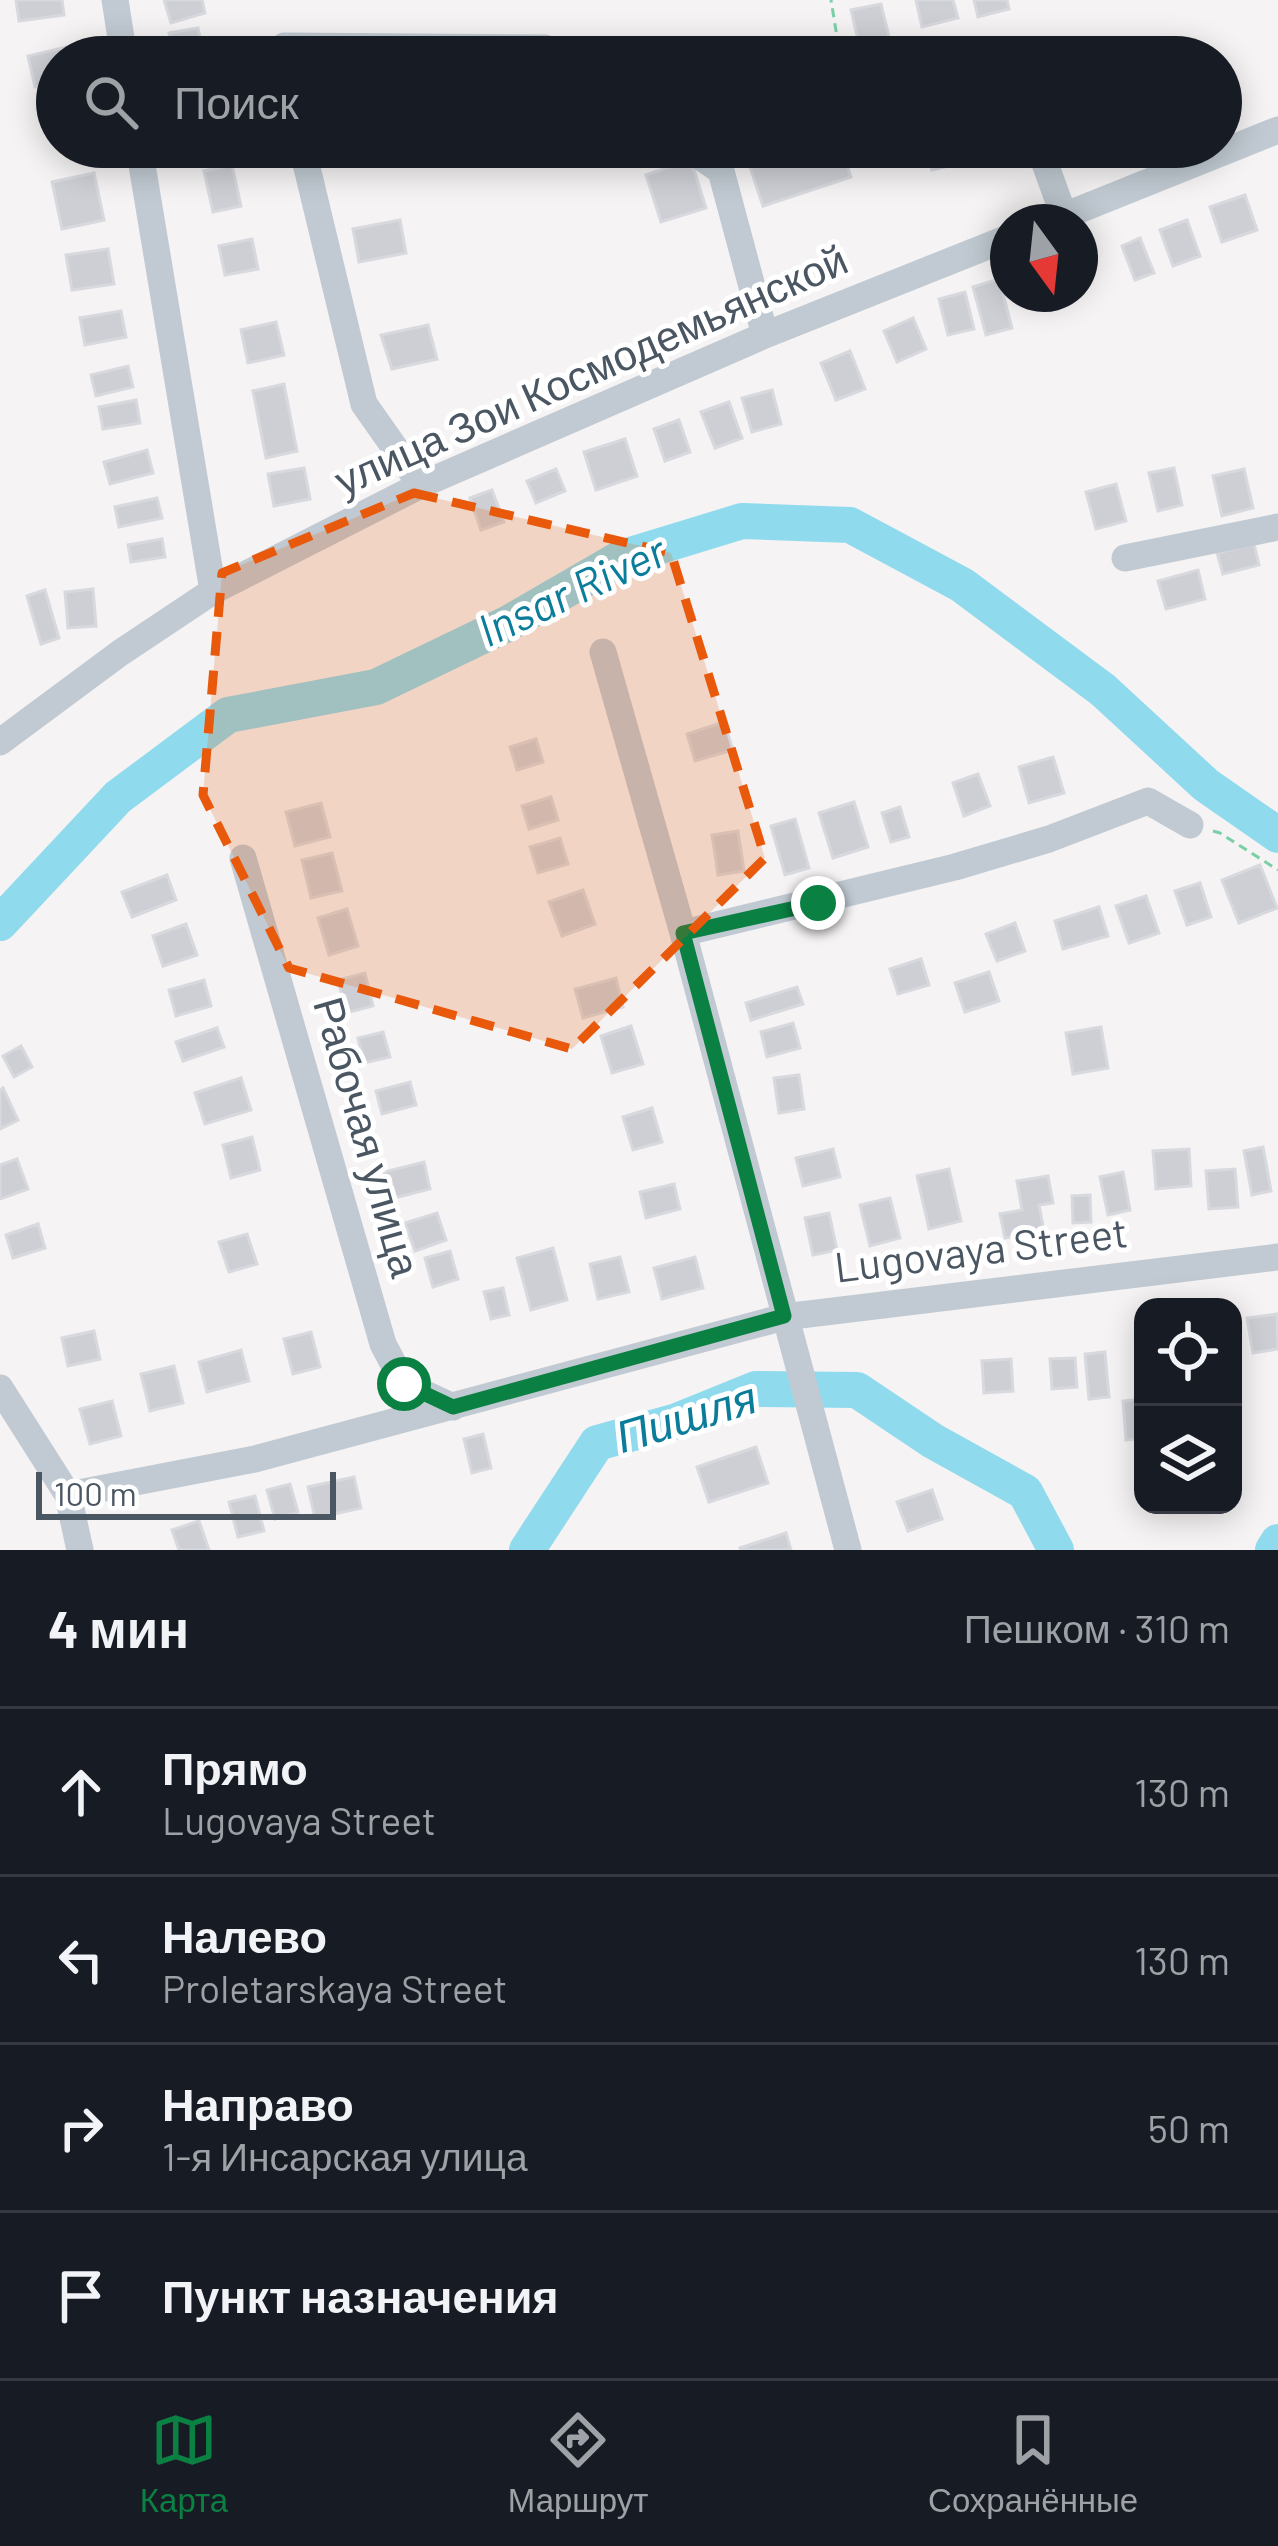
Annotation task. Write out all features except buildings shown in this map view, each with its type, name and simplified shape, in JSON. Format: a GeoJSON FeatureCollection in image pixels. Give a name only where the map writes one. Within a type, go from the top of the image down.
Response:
{"type":"FeatureCollection","features":[{"type":"Feature","properties":{"kind":"street"},"geometry":{"type":"LineString","coordinates":[[115,0],[121,36]]}},
{"type":"Feature","properties":{"kind":"street"},"geometry":{"type":"LineString","coordinates":[[1242,144],[1278,130]]}},
{"type":"Feature","properties":{"kind":"street"},"geometry":{"type":"LineString","coordinates":[[142,168],[213,591]]}},
{"type":"Feature","properties":{"kind":"street"},"geometry":{"type":"LineString","coordinates":[[307,168],[364,404],[421,485]]}},
{"type":"Feature","properties":{"kind":"street"},"geometry":{"type":"LineString","coordinates":[[717,168],[765,335]]}},
{"type":"Feature","properties":{"kind":"street"},"geometry":{"type":"LineString","coordinates":[[1045,168],[1053,204]]}},
{"type":"Feature","properties":{"kind":"street"},"geometry":{"type":"LineString","coordinates":[[1093,204],[1183,168]]}},
{"type":"Feature","properties":{"kind":"street","name":"улица Зои Космодемьянской"},"geometry":{"type":"LineString","coordinates":[[0,742],[213,591],[421,485],[765,335],[990,245]]}},
{"type":"Feature","properties":{"kind":"street"},"geometry":{"type":"LineString","coordinates":[[1125,558],[1278,527]]}},
{"type":"Feature","properties":{"kind":"street"},"geometry":{"type":"LineString","coordinates":[[603,652],[848,1550]]}},
{"type":"Feature","properties":{"kind":"street"},"geometry":{"type":"LineString","coordinates":[[683,933],[955,867],[1049,839],[1148,801],[1190,825]]}},
{"type":"Feature","properties":{"kind":"street","name":"Рабочая улица"},"geometry":{"type":"LineString","coordinates":[[243,858],[382,1344],[404,1384],[453,1407]]}},
{"type":"Feature","properties":{"kind":"street","name":"Lugovaya Street"},"geometry":{"type":"LineString","coordinates":[[68,1495],[255,1459],[784,1316],[1278,1257]]}},
{"type":"Feature","properties":{"kind":"street"},"geometry":{"type":"LineString","coordinates":[[0,1388],[68,1495],[80,1550]]}},
{"type":"Feature","properties":{"kind":"path"},"geometry":{"type":"LineString","coordinates":[[831,0],[836,36]]}},
{"type":"Feature","properties":{"kind":"path"},"geometry":{"type":"LineString","coordinates":[[1190,825],[1220,833],[1278,870]]}},
{"type":"Feature","properties":{"kind":"highlighted area"},"geometry":{"type":"Polygon","coordinates":[[[414,493],[671,553],[765,858],[572,1049],[289,968],[203,795],[222,573],[414,493]]]}},
{"type":"Feature","properties":{"kind":"waterway","name":"Insar River"},"geometry":{"type":"LineString","coordinates":[[0,923],[118,797],[228,715],[376,687],[509,623],[621,558],[742,521],[850,525],[962,585],[1103,690],[1206,785],[1278,835]]}},
{"type":"Feature","properties":{"kind":"waterway","name":"Пишля"},"geometry":{"type":"LineString","coordinates":[[527,1550],[597,1443],[677,1421],[756,1389],[857,1390],[933,1441],[1025,1492],[1056,1550]]}},
{"type":"Feature","properties":{"kind":"waterway","name":"Пишля"},"geometry":{"type":"LineString","coordinates":[[1273,1550],[1278,1542]]}},
{"type":"Feature","properties":{"kind":"route"},"geometry":{"type":"LineString","coordinates":[[404,1384],[453,1407],[784,1316],[683,933],[818,903]]}}]}
